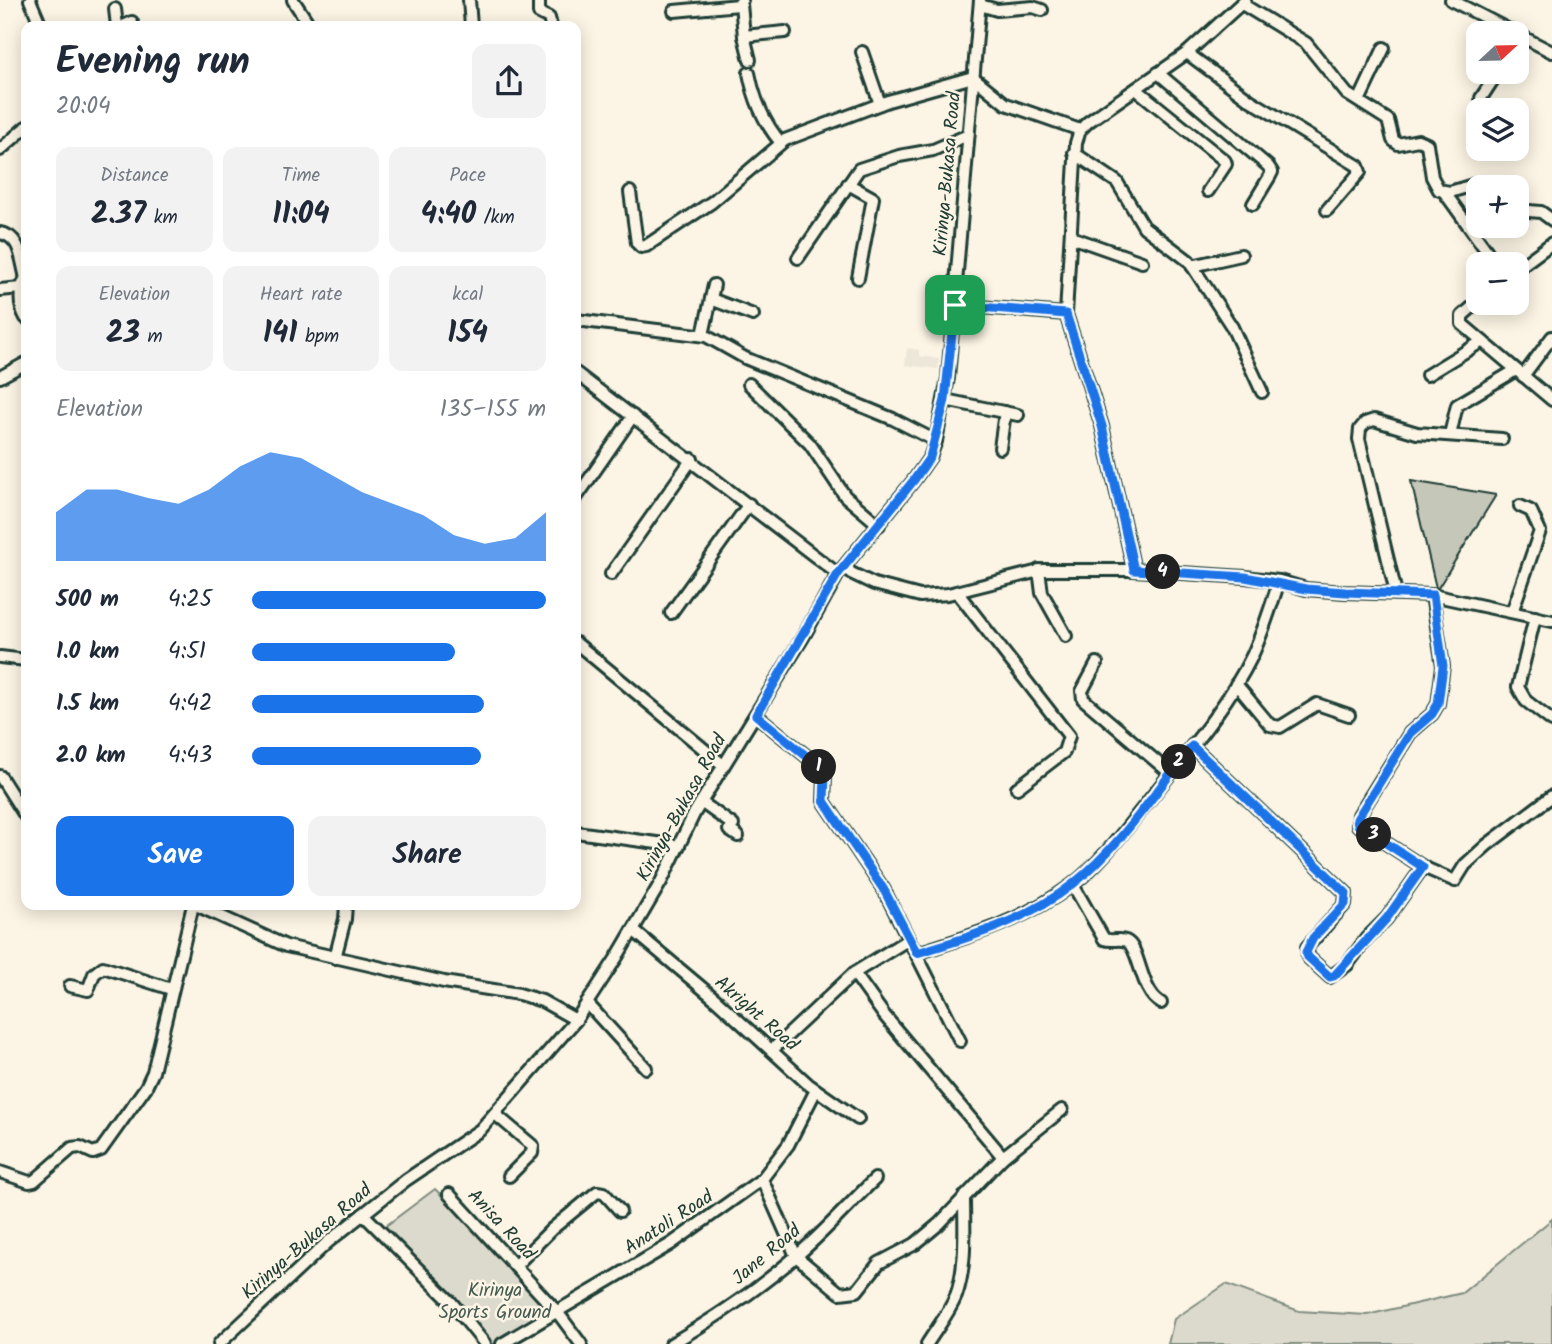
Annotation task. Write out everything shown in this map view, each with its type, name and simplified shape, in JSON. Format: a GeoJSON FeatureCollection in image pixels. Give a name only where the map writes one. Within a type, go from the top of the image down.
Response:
{"type":"FeatureCollection","features":[{"type":"Feature","properties":{"kind":"street"},"geometry":{"type":"LineString","coordinates":[[30,0],[39,21]]}},
{"type":"Feature","properties":{"kind":"street"},"geometry":{"type":"LineString","coordinates":[[293,0],[307,21]]}},
{"type":"Feature","properties":{"kind":"street"},"geometry":{"type":"LineString","coordinates":[[469,0],[471,21]]}},
{"type":"Feature","properties":{"kind":"street"},"geometry":{"type":"LineString","coordinates":[[540,0],[539,13],[550,21]]}},
{"type":"Feature","properties":{"kind":"street"},"geometry":{"type":"LineString","coordinates":[[1451,0],[1492,21]]}},
{"type":"Feature","properties":{"kind":"street"},"geometry":{"type":"LineString","coordinates":[[674,11],[741,2],[744,36],[750,60]]}},
{"type":"Feature","properties":{"kind":"street"},"geometry":{"type":"LineString","coordinates":[[1134,570],[1102,426],[1066,314],[1074,153],[1080,130],[1187,53],[1243,2],[1306,43],[1338,85],[1388,120],[1393,139],[1398,144],[1418,140],[1427,144],[1434,184],[1445,193],[1487,252]]}},
{"type":"Feature","properties":{"kind":"street"},"geometry":{"type":"LineString","coordinates":[[980,3],[997,10],[1033,7],[1042,10]]}},
{"type":"Feature","properties":{"kind":"street","name":"Kirinya-Bukasa Road"},"geometry":{"type":"LineString","coordinates":[[219,1344],[328,1242],[406,1180],[472,1136],[495,1114],[576,1020],[633,930],[701,802],[842,569],[922,470],[938,438],[945,400],[980,3]]}},
{"type":"Feature","properties":{"kind":"street"},"geometry":{"type":"LineString","coordinates":[[115,9],[116,21]]}},
{"type":"Feature","properties":{"kind":"street"},"geometry":{"type":"LineString","coordinates":[[744,36],[785,32]]}},
{"type":"Feature","properties":{"kind":"street"},"geometry":{"type":"LineString","coordinates":[[1530,41],[1552,52]]}},
{"type":"Feature","properties":{"kind":"street"},"geometry":{"type":"LineString","coordinates":[[1359,101],[1384,48]]}},
{"type":"Feature","properties":{"kind":"street"},"geometry":{"type":"LineString","coordinates":[[862,52],[880,104]]}},
{"type":"Feature","properties":{"kind":"street"},"geometry":{"type":"LineString","coordinates":[[1187,53],[1250,100],[1358,166],[1360,172],[1327,210]]}},
{"type":"Feature","properties":{"kind":"street"},"geometry":{"type":"LineString","coordinates":[[749,72],[759,107],[781,143]]}},
{"type":"Feature","properties":{"kind":"street"},"geometry":{"type":"LineString","coordinates":[[1158,73],[1268,166],[1272,172],[1253,204]]}},
{"type":"Feature","properties":{"kind":"street"},"geometry":{"type":"LineString","coordinates":[[630,192],[637,243],[639,246],[646,246],[712,202],[791,136],[880,104],[973,77],[1006,104],[1080,130]]}},
{"type":"Feature","properties":{"kind":"street"},"geometry":{"type":"LineString","coordinates":[[1481,97],[1490,84]]}},
{"type":"Feature","properties":{"kind":"street"},"geometry":{"type":"LineString","coordinates":[[1136,89],[1225,161],[1208,191]]}},
{"type":"Feature","properties":{"kind":"street"},"geometry":{"type":"LineString","coordinates":[[0,150],[21,132]]}},
{"type":"Feature","properties":{"kind":"street"},"geometry":{"type":"LineString","coordinates":[[798,258],[859,169],[865,165],[933,150],[968,135]]}},
{"type":"Feature","properties":{"kind":"street"},"geometry":{"type":"LineString","coordinates":[[1074,153],[1117,182],[1144,227],[1184,256],[1192,266],[1232,327],[1262,392]]}},
{"type":"Feature","properties":{"kind":"street"},"geometry":{"type":"LineString","coordinates":[[848,184],[873,198],[858,278]]}},
{"type":"Feature","properties":{"kind":"street"},"geometry":{"type":"LineString","coordinates":[[1445,193],[1466,188]]}},
{"type":"Feature","properties":{"kind":"street"},"geometry":{"type":"LineString","coordinates":[[1529,211],[1541,212],[1552,220]]}},
{"type":"Feature","properties":{"kind":"street"},"geometry":{"type":"LineString","coordinates":[[0,233],[7,234],[17,242],[21,264]]}},
{"type":"Feature","properties":{"kind":"street"},"geometry":{"type":"LineString","coordinates":[[1071,237],[1142,262]]}},
{"type":"Feature","properties":{"kind":"street"},"geometry":{"type":"LineString","coordinates":[[1529,260],[1552,243]]}},
{"type":"Feature","properties":{"kind":"street"},"geometry":{"type":"LineString","coordinates":[[1192,266],[1241,255]]}},
{"type":"Feature","properties":{"kind":"street"},"geometry":{"type":"LineString","coordinates":[[0,290],[21,282]]}},
{"type":"Feature","properties":{"kind":"street"},"geometry":{"type":"LineString","coordinates":[[706,334],[714,285]]}},
{"type":"Feature","properties":{"kind":"street"},"geometry":{"type":"LineString","coordinates":[[711,299],[753,314]]}},
{"type":"Feature","properties":{"kind":"street"},"geometry":{"type":"LineString","coordinates":[[955,305],[1066,314]]}},
{"type":"Feature","properties":{"kind":"street"},"geometry":{"type":"LineString","coordinates":[[1466,312],[1461,322],[1481,342],[1552,400]]}},
{"type":"Feature","properties":{"kind":"street"},"geometry":{"type":"LineString","coordinates":[[581,321],[706,334],[745,358],[938,438]]}},
{"type":"Feature","properties":{"kind":"street"},"geometry":{"type":"LineString","coordinates":[[1450,435],[1457,405],[1520,373],[1552,337]]}},
{"type":"Feature","properties":{"kind":"street"},"geometry":{"type":"LineString","coordinates":[[1427,375],[1481,342]]}},
{"type":"Feature","properties":{"kind":"street"},"geometry":{"type":"LineString","coordinates":[[0,377],[21,366]]}},
{"type":"Feature","properties":{"kind":"street"},"geometry":{"type":"LineString","coordinates":[[581,377],[749,504],[842,569],[900,593],[934,596],[1039,570],[1134,570],[1279,582],[1306,589],[1433,595],[1552,621]]}},
{"type":"Feature","properties":{"kind":"street"},"geometry":{"type":"LineString","coordinates":[[749,384],[810,444],[845,496],[879,525]]}},
{"type":"Feature","properties":{"kind":"street"},"geometry":{"type":"LineString","coordinates":[[617,397],[842,569],[862,573],[915,593],[952,590],[1027,567],[1087,566],[1180,570]]}},
{"type":"Feature","properties":{"kind":"street"},"geometry":{"type":"LineString","coordinates":[[945,400],[1018,415]]}},
{"type":"Feature","properties":{"kind":"street"},"geometry":{"type":"LineString","coordinates":[[1000,448],[1005,412]]}},
{"type":"Feature","properties":{"kind":"street"},"geometry":{"type":"LineString","coordinates":[[581,491],[633,416]]}},
{"type":"Feature","properties":{"kind":"street"},"geometry":{"type":"LineString","coordinates":[[1396,593],[1359,439],[1360,429],[1365,423],[1374,420],[1417,433],[1502,439]]}},
{"type":"Feature","properties":{"kind":"street"},"geometry":{"type":"LineString","coordinates":[[611,574],[692,459]]}},
{"type":"Feature","properties":{"kind":"street"},"geometry":{"type":"LineString","coordinates":[[671,613],[749,504]]}},
{"type":"Feature","properties":{"kind":"street"},"geometry":{"type":"LineString","coordinates":[[1512,612],[1540,530],[1531,511],[1520,506]]}},
{"type":"Feature","properties":{"kind":"street"},"geometry":{"type":"LineString","coordinates":[[1039,570],[1042,593],[1066,636]]}},
{"type":"Feature","properties":{"kind":"street"},"geometry":{"type":"LineString","coordinates":[[917,953],[983,933],[1017,918],[1073,884],[1113,845],[1192,746],[1236,684],[1262,633],[1279,582]]}},
{"type":"Feature","properties":{"kind":"street"},"geometry":{"type":"LineString","coordinates":[[957,592],[1069,736],[1065,752],[1017,788]]}},
{"type":"Feature","properties":{"kind":"street"},"geometry":{"type":"LineString","coordinates":[[1433,595],[1443,666],[1438,704],[1432,714],[1410,733],[1357,819],[1358,825],[1423,867],[1455,881],[1465,865],[1487,845],[1552,796]]}},
{"type":"Feature","properties":{"kind":"street"},"geometry":{"type":"LineString","coordinates":[[1535,618],[1518,687],[1526,701],[1552,722]]}},
{"type":"Feature","properties":{"kind":"street"},"geometry":{"type":"LineString","coordinates":[[581,647],[723,765]]}},
{"type":"Feature","properties":{"kind":"street"},"geometry":{"type":"LineString","coordinates":[[0,657],[21,659]]}},
{"type":"Feature","properties":{"kind":"street"},"geometry":{"type":"LineString","coordinates":[[1097,663],[1082,691],[1083,699],[1170,773]]}},
{"type":"Feature","properties":{"kind":"street"},"geometry":{"type":"LineString","coordinates":[[1236,684],[1270,724],[1280,727],[1317,704],[1349,715]]}},
{"type":"Feature","properties":{"kind":"street"},"geometry":{"type":"LineString","coordinates":[[756,715],[821,768],[825,776],[824,801],[884,890],[960,1041]]}},
{"type":"Feature","properties":{"kind":"street"},"geometry":{"type":"LineString","coordinates":[[1192,746],[1346,893],[1345,904],[1307,947],[1308,957],[1330,977],[1347,965],[1366,939],[1387,918],[1423,867]]}},
{"type":"Feature","properties":{"kind":"street"},"geometry":{"type":"LineString","coordinates":[[0,776],[21,809]]}},
{"type":"Feature","properties":{"kind":"street"},"geometry":{"type":"LineString","coordinates":[[701,802],[733,825],[729,830],[738,836]]}},
{"type":"Feature","properties":{"kind":"street"},"geometry":{"type":"LineString","coordinates":[[581,833],[678,846]]}},
{"type":"Feature","properties":{"kind":"street"},"geometry":{"type":"LineString","coordinates":[[1073,884],[1104,939],[1122,940],[1131,945],[1151,996],[1161,1003]]}},
{"type":"Feature","properties":{"kind":"street"},"geometry":{"type":"LineString","coordinates":[[0,1172],[29,1182],[34,1181],[72,1148],[80,1147],[93,1153],[101,1150],[150,1080],[193,910]]}},
{"type":"Feature","properties":{"kind":"street"},"geometry":{"type":"LineString","coordinates":[[205,910],[286,946],[444,982],[519,994],[541,1001],[576,1020]]}},
{"type":"Feature","properties":{"kind":"street"},"geometry":{"type":"LineString","coordinates":[[335,958],[346,910]]}},
{"type":"Feature","properties":{"kind":"street","name":"Akright Road"},"geometry":{"type":"LineString","coordinates":[[633,930],[816,1090],[858,1119]]}},
{"type":"Feature","properties":{"kind":"street"},"geometry":{"type":"LineString","coordinates":[[772,1050],[853,973],[909,939]]}},
{"type":"Feature","properties":{"kind":"street"},"geometry":{"type":"LineString","coordinates":[[70,986],[88,990],[94,974],[103,967],[171,989]]}},
{"type":"Feature","properties":{"kind":"street"},"geometry":{"type":"LineString","coordinates":[[853,973],[884,1015],[1003,1157]]}},
{"type":"Feature","properties":{"kind":"street"},"geometry":{"type":"LineString","coordinates":[[587,1003],[646,1068]]}},
{"type":"Feature","properties":{"kind":"street","name":"Anatoli Road"},"geometry":{"type":"LineString","coordinates":[[502,1344],[671,1244],[762,1179],[788,1144],[816,1090]]}},
{"type":"Feature","properties":{"kind":"street"},"geometry":{"type":"LineString","coordinates":[[762,1179],[796,1256],[840,1293],[852,1294],[857,1292],[879,1263],[915,1244],[939,1224],[1003,1157],[1062,1110]]}},
{"type":"Feature","properties":{"kind":"street"},"geometry":{"type":"LineString","coordinates":[[495,1114],[532,1144],[532,1153],[509,1176]]}},
{"type":"Feature","properties":{"kind":"street","name":"Jane Road"},"geometry":{"type":"LineString","coordinates":[[671,1344],[723,1313],[796,1256],[875,1179]]}},
{"type":"Feature","properties":{"kind":"street"},"geometry":{"type":"LineString","coordinates":[[515,1266],[552,1229],[597,1192],[604,1193],[620,1211]]}},
{"type":"Feature","properties":{"kind":"street","name":"Anisa Road"},"geometry":{"type":"LineString","coordinates":[[449,1194],[558,1313],[581,1344]]}},
{"type":"Feature","properties":{"kind":"street"},"geometry":{"type":"LineString","coordinates":[[928,1344],[955,1297],[960,1280],[964,1247],[964,1197]]}},
{"type":"Feature","properties":{"kind":"street"},"geometry":{"type":"LineString","coordinates":[[363,1214],[451,1302],[485,1344]]}},
{"type":"Feature","properties":{"kind":"shaded area"},"geometry":{"type":"Polygon","coordinates":[[[907,348],[919,350],[919,356],[939,359],[938,369],[905,365],[907,348]]]}},
{"type":"Feature","properties":{"kind":"green space","name":"Kirinya Sports Ground"},"geometry":{"type":"Polygon","coordinates":[[[435,1189],[557,1312],[494,1344],[482,1344],[379,1231],[435,1189]]]}},
{"type":"Feature","properties":{"kind":"green space"},"geometry":{"type":"Polygon","coordinates":[[[1552,1219],[1552,1344],[1168,1344],[1174,1319],[1226,1284],[1299,1311],[1367,1315],[1462,1293],[1552,1219]]]}},
{"type":"Feature","properties":{"kind":"building"},"geometry":{"type":"Polygon","coordinates":[[[1411,481],[1496,495],[1438,588],[1436,588],[1411,481]]]}},
{"type":"Feature","properties":{"kind":"route"},"geometry":{"type":"LineString","coordinates":[[955,305],[1066,314],[1102,426],[1134,570],[1245,577],[1306,589],[1433,595],[1443,666],[1438,704],[1432,714],[1418,723],[1410,733],[1357,819],[1358,825],[1423,867],[1387,918],[1375,928],[1347,965],[1334,976],[1330,977],[1306,952],[1313,938],[1345,904],[1348,899],[1346,893],[1192,746],[1113,845],[1073,884],[1017,918],[983,933],[917,953],[884,890],[853,848],[824,801],[825,776],[821,768],[756,715],[838,574],[930,457],[945,400],[955,305]]}}]}
